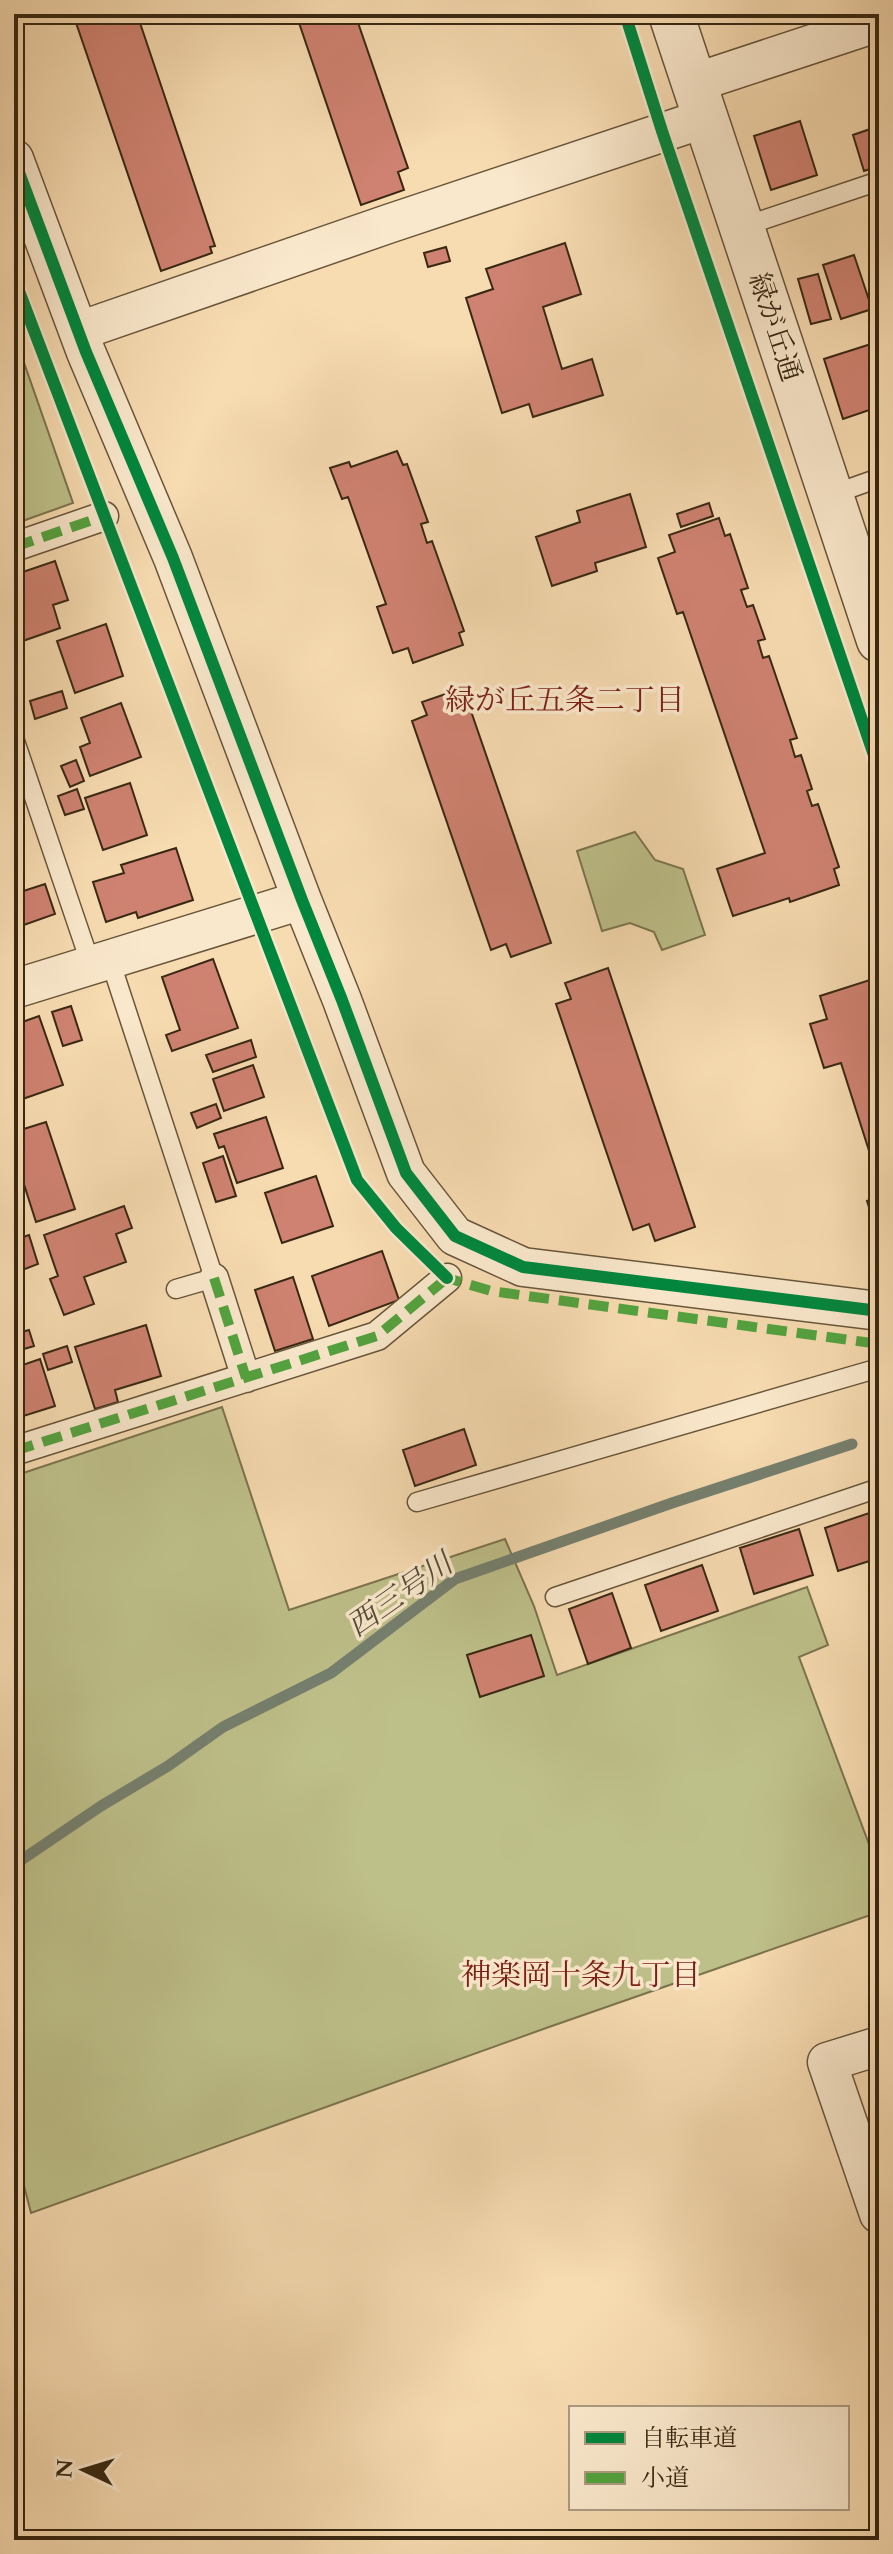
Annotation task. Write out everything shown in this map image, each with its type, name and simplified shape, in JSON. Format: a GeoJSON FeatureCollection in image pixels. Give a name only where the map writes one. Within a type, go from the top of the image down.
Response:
{"type":"FeatureCollection","features":[{"type":"Feature","properties":{"kind":"street","name":"緑が丘通"},"geometry":{"type":"LineString","coordinates":[[671,14],[879,640]]}},
{"type":"Feature","properties":{"kind":"street"},"geometry":{"type":"LineString","coordinates":[[79,331],[417,214],[700,100],[879,22]]}},
{"type":"Feature","properties":{"kind":"street"},"geometry":{"type":"LineString","coordinates":[[14,159],[79,331],[173,558],[406,1173],[455,1236],[523,1267],[875,1321]]}},
{"type":"Feature","properties":{"kind":"street"},"geometry":{"type":"LineString","coordinates":[[14,547],[104,516]]}},
{"type":"Feature","properties":{"kind":"street"},"geometry":{"type":"LineString","coordinates":[[14,989],[302,900]]}},
{"type":"Feature","properties":{"kind":"street"},"geometry":{"type":"LineString","coordinates":[[214,1278],[246,1378]]}},
{"type":"Feature","properties":{"kind":"street"},"geometry":{"type":"LineString","coordinates":[[14,1451],[377,1336],[447,1278]]}},
{"type":"Feature","properties":{"kind":"street"},"geometry":{"type":"LineString","coordinates":[[879,2046],[827,2062],[879,2214]]}},
{"type":"Feature","properties":{"kind":"lane"},"geometry":{"type":"LineString","coordinates":[[742,227],[879,181]]}},
{"type":"Feature","properties":{"kind":"lane"},"geometry":{"type":"LineString","coordinates":[[831,495],[879,478]]}},
{"type":"Feature","properties":{"kind":"lane"},"geometry":{"type":"LineString","coordinates":[[14,738],[100,963],[214,1278],[176,1289]]}},
{"type":"Feature","properties":{"kind":"lane"},"geometry":{"type":"LineString","coordinates":[[417,1502],[879,1368]]}},
{"type":"Feature","properties":{"kind":"lane"},"geometry":{"type":"LineString","coordinates":[[555,1597],[879,1488]]}},
{"type":"Feature","properties":{"kind":"green space"},"geometry":{"type":"Polygon","coordinates":[[[14,334],[73,503],[14,524],[14,334]]]}},
{"type":"Feature","properties":{"kind":"green space"},"geometry":{"type":"Polygon","coordinates":[[[635,832],[655,860],[683,869],[705,935],[662,950],[654,932],[630,923],[602,931],[577,851],[635,832]]]}},
{"type":"Feature","properties":{"kind":"green space"},"geometry":{"type":"Polygon","coordinates":[[[222,1407],[289,1610],[505,1539],[534,1606],[557,1675],[807,1587],[828,1645],[799,1657],[879,1871],[879,1912],[31,2213],[14,2147],[14,1476],[222,1407]]]}},
{"type":"Feature","properties":{"kind":"building"},"geometry":{"type":"Polygon","coordinates":[[[73,14],[137,14],[215,246],[210,247],[212,253],[161,271],[73,14]]]}},
{"type":"Feature","properties":{"kind":"building"},"geometry":{"type":"Polygon","coordinates":[[[296,14],[355,14],[408,168],[398,172],[404,190],[361,205],[296,14]]]}},
{"type":"Feature","properties":{"kind":"building"},"geometry":{"type":"Polygon","coordinates":[[[800,121],[817,175],[771,190],[754,136],[800,121]]]}},
{"type":"Feature","properties":{"kind":"building"},"geometry":{"type":"Polygon","coordinates":[[[879,126],[879,166],[864,171],[853,135],[879,126]]]}},
{"type":"Feature","properties":{"kind":"building"},"geometry":{"type":"Polygon","coordinates":[[[565,243],[581,294],[543,307],[562,369],[592,359],[603,395],[533,417],[529,404],[502,413],[466,298],[493,289],[486,269],[565,243]]]}},
{"type":"Feature","properties":{"kind":"building"},"geometry":{"type":"Polygon","coordinates":[[[446,247],[450,261],[428,267],[424,253],[446,247]]]}},
{"type":"Feature","properties":{"kind":"building"},"geometry":{"type":"Polygon","coordinates":[[[854,255],[872,309],[841,319],[823,265],[854,255]]]}},
{"type":"Feature","properties":{"kind":"building"},"geometry":{"type":"Polygon","coordinates":[[[818,274],[831,319],[811,324],[798,279],[818,274]]]}},
{"type":"Feature","properties":{"kind":"building"},"geometry":{"type":"Polygon","coordinates":[[[874,343],[879,361],[879,422],[875,408],[843,419],[824,359],[874,343]]]}},
{"type":"Feature","properties":{"kind":"building"},"geometry":{"type":"Polygon","coordinates":[[[397,451],[403,465],[407,464],[428,522],[421,524],[427,543],[432,541],[464,631],[459,633],[463,645],[413,663],[408,648],[393,653],[377,607],[386,604],[348,497],[342,499],[330,468],[349,462],[351,467],[397,451]]]}},
{"type":"Feature","properties":{"kind":"building"},"geometry":{"type":"Polygon","coordinates":[[[630,494],[646,547],[595,563],[597,571],[552,586],[536,537],[580,522],[577,511],[630,494]]]}},
{"type":"Feature","properties":{"kind":"building"},"geometry":{"type":"Polygon","coordinates":[[[709,503],[713,516],[681,527],[677,514],[709,503]]]}},
{"type":"Feature","properties":{"kind":"building"},"geometry":{"type":"Polygon","coordinates":[[[719,518],[725,536],[730,534],[748,588],[741,590],[747,607],[753,605],[765,639],[758,641],[763,658],[769,656],[797,738],[790,740],[795,757],[801,755],[812,789],[807,791],[812,806],[818,804],[839,867],[834,869],[839,885],[790,902],[789,898],[733,916],[717,869],[765,853],[683,612],[677,614],[658,558],[675,552],[669,535],[719,518]]]}},
{"type":"Feature","properties":{"kind":"building"},"geometry":{"type":"Polygon","coordinates":[[[55,561],[68,600],[53,605],[60,628],[14,644],[14,575],[55,561]]]}},
{"type":"Feature","properties":{"kind":"building"},"geometry":{"type":"Polygon","coordinates":[[[106,624],[123,676],[75,693],[57,641],[106,624]]]}},
{"type":"Feature","properties":{"kind":"building"},"geometry":{"type":"Polygon","coordinates":[[[463,688],[551,943],[511,957],[506,944],[491,950],[412,721],[427,715],[422,702],[463,688]]]}},
{"type":"Feature","properties":{"kind":"building"},"geometry":{"type":"Polygon","coordinates":[[[62,691],[67,708],[35,719],[30,701],[62,691]]]}},
{"type":"Feature","properties":{"kind":"building"},"geometry":{"type":"Polygon","coordinates":[[[121,703],[141,757],[90,776],[80,747],[90,743],[81,718],[121,703]]]}},
{"type":"Feature","properties":{"kind":"building"},"geometry":{"type":"Polygon","coordinates":[[[76,760],[84,781],[70,787],[61,766],[76,760]]]}},
{"type":"Feature","properties":{"kind":"building"},"geometry":{"type":"Polygon","coordinates":[[[130,783],[147,835],[103,850],[85,798],[130,783]]]}},
{"type":"Feature","properties":{"kind":"building"},"geometry":{"type":"Polygon","coordinates":[[[77,789],[84,809],[65,815],[58,796],[77,789]]]}},
{"type":"Feature","properties":{"kind":"building"},"geometry":{"type":"Polygon","coordinates":[[[176,848],[193,900],[138,918],[136,912],[106,922],[93,882],[124,873],[121,865],[176,848]]]}},
{"type":"Feature","properties":{"kind":"building"},"geometry":{"type":"Polygon","coordinates":[[[45,884],[55,914],[21,926],[14,894],[45,884]]]}},
{"type":"Feature","properties":{"kind":"building"},"geometry":{"type":"Polygon","coordinates":[[[213,959],[238,1028],[172,1051],[166,1035],[180,1030],[162,977],[213,959]]]}},
{"type":"Feature","properties":{"kind":"building"},"geometry":{"type":"Polygon","coordinates":[[[608,968],[695,1227],[655,1241],[649,1224],[633,1230],[556,1004],[571,999],[565,983],[608,968]]]}},
{"type":"Feature","properties":{"kind":"building"},"geometry":{"type":"Polygon","coordinates":[[[879,977],[879,1182],[841,1063],[824,1068],[810,1024],[827,1019],[820,996],[879,977]]]}},
{"type":"Feature","properties":{"kind":"building"},"geometry":{"type":"Polygon","coordinates":[[[71,1006],[82,1040],[63,1046],[52,1012],[71,1006]]]}},
{"type":"Feature","properties":{"kind":"building"},"geometry":{"type":"Polygon","coordinates":[[[39,1016],[63,1085],[14,1102],[14,1025],[39,1016]]]}},
{"type":"Feature","properties":{"kind":"building"},"geometry":{"type":"Polygon","coordinates":[[[251,1040],[256,1057],[213,1072],[206,1055],[251,1040]]]}},
{"type":"Feature","properties":{"kind":"building"},"geometry":{"type":"Polygon","coordinates":[[[253,1065],[264,1097],[224,1111],[213,1079],[253,1065]]]}},
{"type":"Feature","properties":{"kind":"building"},"geometry":{"type":"Polygon","coordinates":[[[216,1104],[221,1118],[197,1128],[191,1113],[216,1104]]]}},
{"type":"Feature","properties":{"kind":"building"},"geometry":{"type":"Polygon","coordinates":[[[266,1117],[283,1168],[237,1183],[224,1146],[219,1148],[214,1134],[266,1117]]]}},
{"type":"Feature","properties":{"kind":"building"},"geometry":{"type":"Polygon","coordinates":[[[46,1122],[75,1209],[36,1222],[14,1153],[14,1132],[46,1122]]]}},
{"type":"Feature","properties":{"kind":"building"},"geometry":{"type":"Polygon","coordinates":[[[223,1156],[236,1196],[216,1202],[203,1163],[223,1156]]]}},
{"type":"Feature","properties":{"kind":"building"},"geometry":{"type":"Polygon","coordinates":[[[316,1176],[333,1226],[282,1243],[265,1193],[316,1176]]]}},
{"type":"Feature","properties":{"kind":"building"},"geometry":{"type":"Polygon","coordinates":[[[879,1197],[879,1230],[876,1230],[867,1201],[879,1197]]]}},
{"type":"Feature","properties":{"kind":"building"},"geometry":{"type":"Polygon","coordinates":[[[124,1206],[132,1228],[116,1234],[126,1262],[84,1277],[94,1304],[64,1315],[50,1279],[58,1276],[44,1235],[124,1206]]]}},
{"type":"Feature","properties":{"kind":"building"},"geometry":{"type":"Polygon","coordinates":[[[29,1235],[38,1264],[17,1272],[22,1287],[14,1290],[14,1240],[29,1235]]]}},
{"type":"Feature","properties":{"kind":"building"},"geometry":{"type":"Polygon","coordinates":[[[382,1251],[399,1300],[329,1326],[312,1276],[382,1251]]]}},
{"type":"Feature","properties":{"kind":"building"},"geometry":{"type":"Polygon","coordinates":[[[293,1277],[313,1339],[275,1351],[255,1290],[293,1277]]]}},
{"type":"Feature","properties":{"kind":"building"},"geometry":{"type":"Polygon","coordinates":[[[146,1325],[161,1376],[115,1390],[118,1402],[95,1409],[75,1347],[146,1325]]]}},
{"type":"Feature","properties":{"kind":"building"},"geometry":{"type":"Polygon","coordinates":[[[29,1330],[34,1346],[14,1352],[14,1334],[29,1330]]]}},
{"type":"Feature","properties":{"kind":"building"},"geometry":{"type":"Polygon","coordinates":[[[67,1346],[72,1362],[48,1370],[43,1354],[67,1346]]]}},
{"type":"Feature","properties":{"kind":"building"},"geometry":{"type":"Polygon","coordinates":[[[40,1359],[55,1406],[14,1419],[14,1368],[40,1359]]]}},
{"type":"Feature","properties":{"kind":"building"},"geometry":{"type":"Polygon","coordinates":[[[464,1429],[476,1465],[415,1486],[403,1450],[464,1429]]]}},
{"type":"Feature","properties":{"kind":"building"},"geometry":{"type":"Polygon","coordinates":[[[878,1510],[879,1526],[875,1527],[879,1537],[879,1558],[838,1571],[825,1528],[878,1510]]]}},
{"type":"Feature","properties":{"kind":"building"},"geometry":{"type":"Polygon","coordinates":[[[799,1529],[813,1575],[754,1594],[740,1548],[799,1529]]]}},
{"type":"Feature","properties":{"kind":"building"},"geometry":{"type":"Polygon","coordinates":[[[702,1565],[718,1611],[661,1631],[645,1585],[702,1565]]]}},
{"type":"Feature","properties":{"kind":"building"},"geometry":{"type":"Polygon","coordinates":[[[612,1593],[631,1648],[588,1664],[569,1609],[612,1593]]]}},
{"type":"Feature","properties":{"kind":"building"},"geometry":{"type":"Polygon","coordinates":[[[531,1635],[544,1676],[480,1697],[467,1655],[531,1635]]]}},
{"type":"Feature","properties":{"kind":"waterway","name":"西三号川"},"geometry":{"type":"LineString","coordinates":[[14,1865],[223,1727],[331,1673],[455,1579],[852,1444]]}},
{"type":"Feature","properties":{"kind":"marked path"},"geometry":{"type":"LineString","coordinates":[[14,547],[104,516]]}},
{"type":"Feature","properties":{"kind":"marked path"},"geometry":{"type":"LineString","coordinates":[[443,1274],[447,1278],[491,1291],[879,1344]]}},
{"type":"Feature","properties":{"kind":"marked path"},"geometry":{"type":"LineString","coordinates":[[214,1278],[246,1378]]}},
{"type":"Feature","properties":{"kind":"marked path"},"geometry":{"type":"LineString","coordinates":[[14,1451],[377,1336],[447,1278]]}},
{"type":"Feature","properties":{"kind":"cycle path"},"geometry":{"type":"LineString","coordinates":[[625,14],[879,770]]}},
{"type":"Feature","properties":{"kind":"cycle path"},"geometry":{"type":"LineString","coordinates":[[14,159],[86,352],[173,558],[406,1173],[455,1236],[523,1267],[879,1311]]}},
{"type":"Feature","properties":{"kind":"cycle path"},"geometry":{"type":"LineString","coordinates":[[14,278],[357,1180],[396,1228],[447,1278]]}},
{"type":"Feature","properties":{"kind":"district","name":"緑が丘五条二丁目"},"geometry":{"type":"Point","coordinates":[565,700]}},
{"type":"Feature","properties":{"kind":"district","name":"神楽岡十条九丁目"},"geometry":{"type":"Point","coordinates":[581,1975]}}]}
